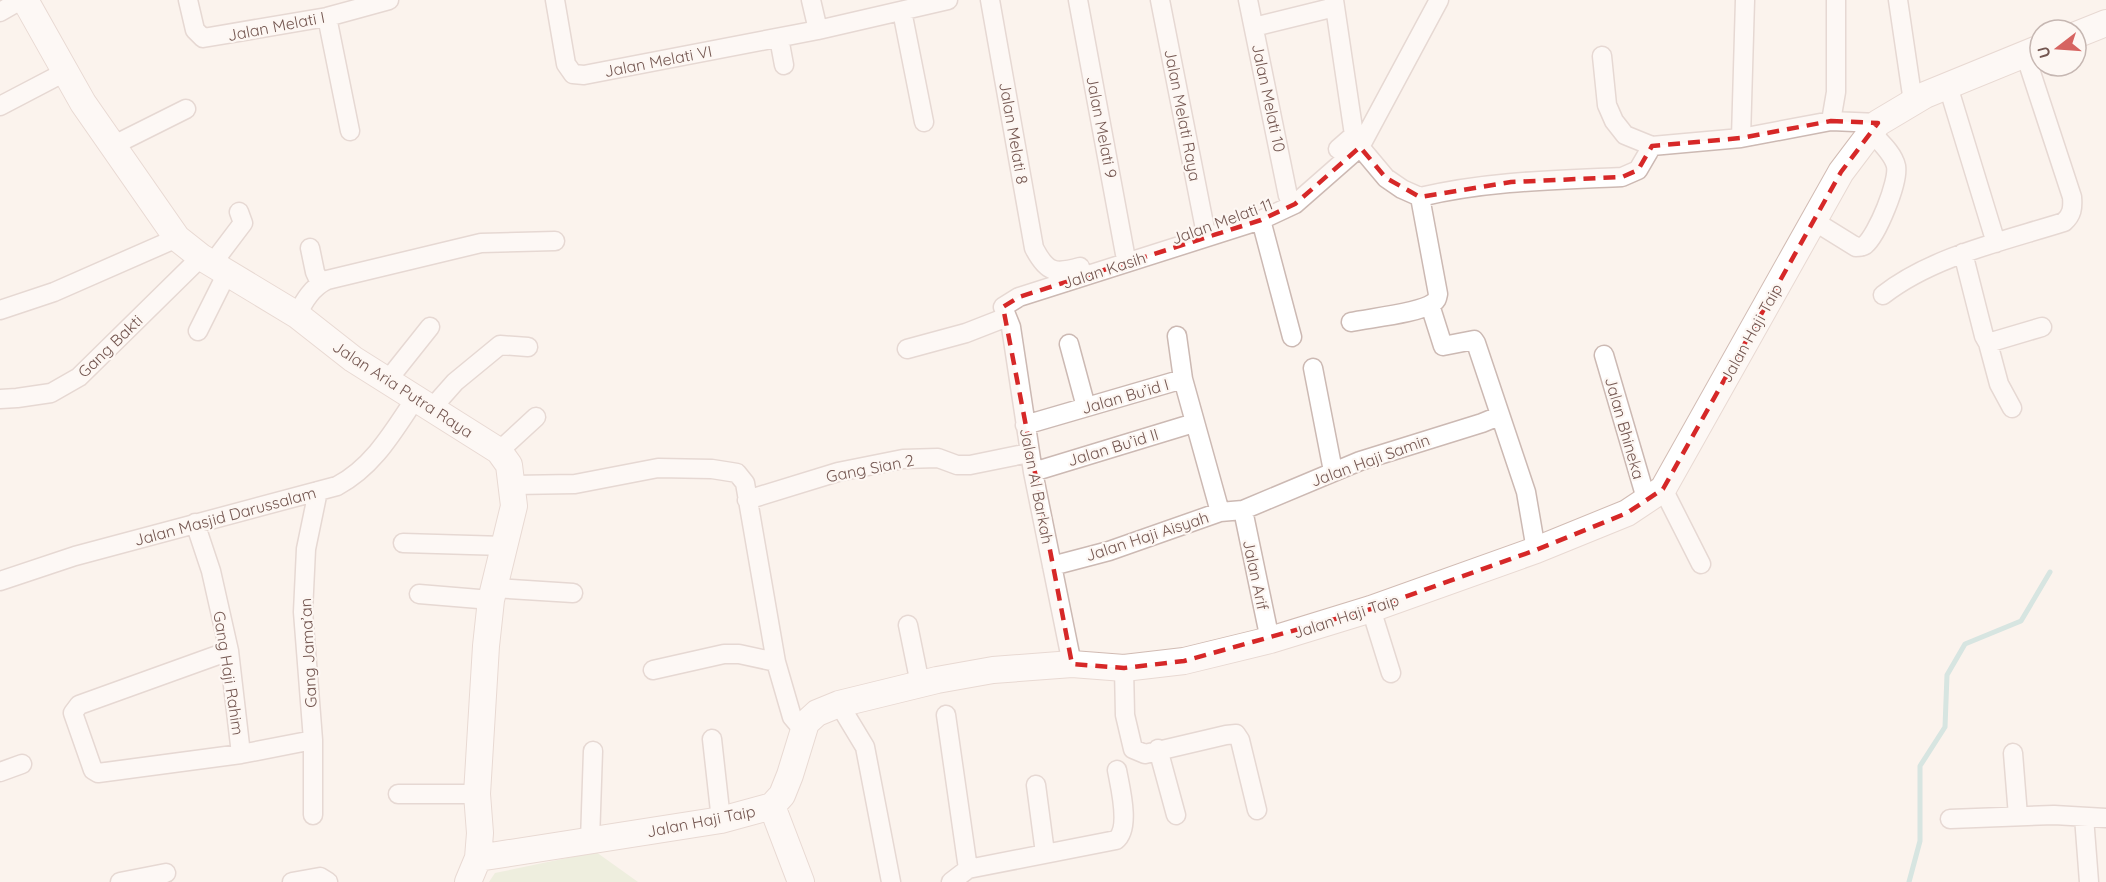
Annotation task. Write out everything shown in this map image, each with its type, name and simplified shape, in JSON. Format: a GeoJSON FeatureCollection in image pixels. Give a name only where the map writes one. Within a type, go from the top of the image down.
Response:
{"type":"FeatureCollection","features":[{"type":"Feature","properties":{"kind":"street"},"geometry":{"type":"LineString","coordinates":[[0,12],[23,0]]}},
{"type":"Feature","properties":{"kind":"street","name":"Jalan Aria Putra Raya"},"geometry":{"type":"LineString","coordinates":[[23,0],[112,146],[177,238],[213,265],[297,315],[353,359],[499,451]]}},
{"type":"Feature","properties":{"kind":"street","name":"Jalan Melati I"},"geometry":{"type":"LineString","coordinates":[[188,0],[195,30],[203,38],[327,17],[389,0]]}},
{"type":"Feature","properties":{"kind":"street","name":"Jalan Melati VI"},"geometry":{"type":"LineString","coordinates":[[555,0],[566,64],[573,74],[584,75],[818,30],[948,0]]}},
{"type":"Feature","properties":{"kind":"street"},"geometry":{"type":"LineString","coordinates":[[812,0],[818,30]]}},
{"type":"Feature","properties":{"kind":"street","name":"Jalan Melati 8"},"geometry":{"type":"LineString","coordinates":[[990,0],[1035,248],[1042,264]]}},
{"type":"Feature","properties":{"kind":"street","name":"Jalan Melati 9"},"geometry":{"type":"LineString","coordinates":[[1078,0],[1125,254]]}},
{"type":"Feature","properties":{"kind":"street","name":"Jalan Melati Raya"},"geometry":{"type":"LineString","coordinates":[[1160,0],[1205,229]]}},
{"type":"Feature","properties":{"kind":"street","name":"Jalan Melati 10"},"geometry":{"type":"LineString","coordinates":[[1248,0],[1288,196]]}},
{"type":"Feature","properties":{"kind":"street"},"geometry":{"type":"LineString","coordinates":[[1439,0],[1360,147],[1386,178],[1402,189],[1420,196],[1452,189],[1511,182],[1622,177],[1638,170],[1645,162],[1652,146]]}},
{"type":"Feature","properties":{"kind":"street"},"geometry":{"type":"LineString","coordinates":[[1741,138],[1745,0]]}},
{"type":"Feature","properties":{"kind":"street"},"geometry":{"type":"LineString","coordinates":[[1831,121],[1836,92],[1836,0]]}},
{"type":"Feature","properties":{"kind":"street"},"geometry":{"type":"LineString","coordinates":[[1898,0],[1913,102]]}},
{"type":"Feature","properties":{"kind":"street"},"geometry":{"type":"LineString","coordinates":[[1254,27],[1334,4]]}},
{"type":"Feature","properties":{"kind":"street","name":"Jalan Melati 11"},"geometry":{"type":"LineString","coordinates":[[1042,264],[1048,268],[1065,271],[1205,229],[1259,210],[1288,196],[1354,135],[1334,4]]}},
{"type":"Feature","properties":{"kind":"street"},"geometry":{"type":"LineString","coordinates":[[902,11],[924,122]]}},
{"type":"Feature","properties":{"kind":"street"},"geometry":{"type":"LineString","coordinates":[[327,17],[350,131]]}},
{"type":"Feature","properties":{"kind":"street"},"geometry":{"type":"LineString","coordinates":[[2088,30],[2106,23]]}},
{"type":"Feature","properties":{"kind":"street"},"geometry":{"type":"LineString","coordinates":[[779,38],[784,66]]}},
{"type":"Feature","properties":{"kind":"street","name":"Jalan Haji Taip"},"geometry":{"type":"LineString","coordinates":[[478,858],[721,820],[772,806],[782,795],[790,776],[806,723],[817,713],[839,704],[920,684],[993,670],[1072,664],[1124,668],[1184,661],[1270,640],[1371,609],[1536,550],[1627,513],[1655,496],[1842,172],[1875,127],[1913,102],[2028,53]]}},
{"type":"Feature","properties":{"kind":"street"},"geometry":{"type":"LineString","coordinates":[[1602,56],[1606,105],[1614,121],[1625,135],[1652,146],[1741,138],[1831,121],[1875,127],[1893,158],[1896,176],[1886,210],[1867,243],[1856,248],[1814,220]]}},
{"type":"Feature","properties":{"kind":"street"},"geometry":{"type":"LineString","coordinates":[[0,106],[65,72]]}},
{"type":"Feature","properties":{"kind":"street"},"geometry":{"type":"LineString","coordinates":[[1883,296],[1899,283],[1963,253],[2064,222],[2072,211],[2072,197],[2040,78]]}},
{"type":"Feature","properties":{"kind":"street"},"geometry":{"type":"LineString","coordinates":[[1948,86],[1996,243]]}},
{"type":"Feature","properties":{"kind":"street"},"geometry":{"type":"LineString","coordinates":[[112,146],[186,109]]}},
{"type":"Feature","properties":{"kind":"street","name":"Jalan Kasih"},"geometry":{"type":"LineString","coordinates":[[907,349],[966,333],[1005,312],[1019,297],[1261,220],[1294,204],[1360,147]]}},
{"type":"Feature","properties":{"kind":"street"},"geometry":{"type":"LineString","coordinates":[[1352,322],[1430,305],[1437,299],[1438,294],[1420,196]]}},
{"type":"Feature","properties":{"kind":"street"},"geometry":{"type":"LineString","coordinates":[[198,331],[213,265],[243,223],[239,212]]}},
{"type":"Feature","properties":{"kind":"street"},"geometry":{"type":"LineString","coordinates":[[1261,220],[1292,337]]}},
{"type":"Feature","properties":{"kind":"street"},"geometry":{"type":"LineString","coordinates":[[0,310],[54,292],[177,238]]}},
{"type":"Feature","properties":{"kind":"street"},"geometry":{"type":"LineString","coordinates":[[297,315],[305,300],[320,283],[481,243],[555,241]]}},
{"type":"Feature","properties":{"kind":"street"},"geometry":{"type":"LineString","coordinates":[[310,248],[320,283]]}},
{"type":"Feature","properties":{"kind":"street"},"geometry":{"type":"LineString","coordinates":[[1963,253],[1999,384],[2012,408]]}},
{"type":"Feature","properties":{"kind":"street","name":"Gang Bakti"},"geometry":{"type":"LineString","coordinates":[[0,399],[51,393],[79,377],[213,265]]}},
{"type":"Feature","properties":{"kind":"street"},"geometry":{"type":"LineString","coordinates":[[1430,305],[1443,346],[1474,340],[1476,343],[1526,492],[1536,550]]}},
{"type":"Feature","properties":{"kind":"street","name":"Jalan Al Barkah"},"geometry":{"type":"LineString","coordinates":[[1005,312],[1011,327],[1029,453],[1072,664]]}},
{"type":"Feature","properties":{"kind":"street"},"geometry":{"type":"LineString","coordinates":[[387,381],[430,327]]}},
{"type":"Feature","properties":{"kind":"street"},"geometry":{"type":"LineString","coordinates":[[1988,343],[2042,327]]}},
{"type":"Feature","properties":{"kind":"street","name":"Jalan Bu’id I"},"geometry":{"type":"LineString","coordinates":[[1025,425],[1183,379],[1177,336]]}},
{"type":"Feature","properties":{"kind":"street"},"geometry":{"type":"LineString","coordinates":[[1069,344],[1086,407]]}},
{"type":"Feature","properties":{"kind":"street","name":"Jalan Masjid Darussalam"},"geometry":{"type":"LineString","coordinates":[[0,581],[75,556],[337,486],[354,477],[424,404],[500,345],[528,347]]}},
{"type":"Feature","properties":{"kind":"street","name":"Jalan Bhineka"},"geometry":{"type":"LineString","coordinates":[[1604,355],[1655,496],[1701,564]]}},
{"type":"Feature","properties":{"kind":"street"},"geometry":{"type":"LineString","coordinates":[[1313,368],[1333,471]]}},
{"type":"Feature","properties":{"kind":"street"},"geometry":{"type":"LineString","coordinates":[[1183,379],[1220,512]]}},
{"type":"Feature","properties":{"kind":"street","name":"Jalan Haji Samin"},"geometry":{"type":"LineString","coordinates":[[1243,510],[1333,471],[1499,416]]}},
{"type":"Feature","properties":{"kind":"street"},"geometry":{"type":"LineString","coordinates":[[468,882],[478,858],[480,833],[477,794],[486,646],[492,594],[514,506],[509,465],[499,451],[536,417]]}},
{"type":"Feature","properties":{"kind":"street","name":"Jalan Bu’id II"},"geometry":{"type":"LineString","coordinates":[[1033,472],[1194,423]]}},
{"type":"Feature","properties":{"kind":"street","name":"Gang Sian 2"},"geometry":{"type":"LineString","coordinates":[[747,500],[838,472],[903,459],[938,458],[957,465],[970,465],[1029,453]]}},
{"type":"Feature","properties":{"kind":"street"},"geometry":{"type":"LineString","coordinates":[[513,485],[575,484],[658,468],[712,469],[737,473],[742,477],[745,483],[776,662],[792,717],[803,730]]}},
{"type":"Feature","properties":{"kind":"street","name":"Gang Jama’an"},"geometry":{"type":"LineString","coordinates":[[313,815],[313,740],[303,612],[306,549],[318,491]]}},
{"type":"Feature","properties":{"kind":"street","name":"Jalan Haji Aisyah"},"geometry":{"type":"LineString","coordinates":[[1052,566],[1109,551],[1220,512],[1243,510]]}},
{"type":"Feature","properties":{"kind":"street","name":"Jalan Arif"},"geometry":{"type":"LineString","coordinates":[[1243,510],[1270,640]]}},
{"type":"Feature","properties":{"kind":"street","name":"Gang Haji Rahim"},"geometry":{"type":"LineString","coordinates":[[195,523],[211,571],[229,651],[241,754]]}},
{"type":"Feature","properties":{"kind":"street"},"geometry":{"type":"LineString","coordinates":[[403,543],[504,546]]}},
{"type":"Feature","properties":{"kind":"street"},"geometry":{"type":"LineString","coordinates":[[419,594],[573,593]]}},
{"type":"Feature","properties":{"kind":"street"},"geometry":{"type":"LineString","coordinates":[[1371,609],[1391,673]]}},
{"type":"Feature","properties":{"kind":"street"},"geometry":{"type":"LineString","coordinates":[[908,625],[920,684]]}},
{"type":"Feature","properties":{"kind":"street"},"geometry":{"type":"LineString","coordinates":[[229,651],[78,705],[73,713],[93,770],[98,773],[241,754],[313,740]]}},
{"type":"Feature","properties":{"kind":"street"},"geometry":{"type":"LineString","coordinates":[[653,670],[667,669],[724,654],[739,654],[776,662]]}},
{"type":"Feature","properties":{"kind":"street"},"geometry":{"type":"LineString","coordinates":[[1124,668],[1125,715],[1131,747],[1140,753],[1236,734],[1240,740],[1257,810]]}},
{"type":"Feature","properties":{"kind":"street"},"geometry":{"type":"LineString","coordinates":[[839,704],[865,747],[891,882]]}},
{"type":"Feature","properties":{"kind":"street"},"geometry":{"type":"LineString","coordinates":[[946,715],[968,869]]}},
{"type":"Feature","properties":{"kind":"street"},"geometry":{"type":"LineString","coordinates":[[712,739],[721,820]]}},
{"type":"Feature","properties":{"kind":"street"},"geometry":{"type":"LineString","coordinates":[[1158,749],[1176,815]]}},
{"type":"Feature","properties":{"kind":"street"},"geometry":{"type":"LineString","coordinates":[[590,841],[593,752]]}},
{"type":"Feature","properties":{"kind":"street"},"geometry":{"type":"LineString","coordinates":[[2013,753],[2018,816]]}},
{"type":"Feature","properties":{"kind":"street"},"geometry":{"type":"LineString","coordinates":[[0,772],[22,764]]}},
{"type":"Feature","properties":{"kind":"street"},"geometry":{"type":"LineString","coordinates":[[951,882],[968,869],[1112,842],[1120,836],[1124,826],[1117,770]]}},
{"type":"Feature","properties":{"kind":"street"},"geometry":{"type":"LineString","coordinates":[[1036,785],[1045,853]]}},
{"type":"Feature","properties":{"kind":"street"},"geometry":{"type":"LineString","coordinates":[[398,794],[477,794]]}},
{"type":"Feature","properties":{"kind":"street"},"geometry":{"type":"LineString","coordinates":[[772,806],[801,882]]}},
{"type":"Feature","properties":{"kind":"street"},"geometry":{"type":"LineString","coordinates":[[1950,819],[2018,816],[2106,818]]}},
{"type":"Feature","properties":{"kind":"street"},"geometry":{"type":"LineString","coordinates":[[2084,817],[2089,882]]}},
{"type":"Feature","properties":{"kind":"street"},"geometry":{"type":"LineString","coordinates":[[120,882],[166,873]]}},
{"type":"Feature","properties":{"kind":"street"},"geometry":{"type":"LineString","coordinates":[[292,882],[320,878],[328,882]]}},
{"type":"Feature","properties":{"kind":"highlighted area"},"geometry":{"type":"Polygon","coordinates":[[[1831,121],[1878,123],[1841,172],[1663,489],[1627,513],[1536,550],[1371,609],[1184,661],[1124,668],[1072,664],[1003,307],[1019,297],[1261,220],[1295,204],[1360,147],[1386,178],[1420,197],[1511,182],[1622,177],[1638,170],[1652,146],[1741,138],[1831,121]]]}},
{"type":"Feature","properties":{"kind":"green space"},"geometry":{"type":"Polygon","coordinates":[[[596,852],[638,882],[489,882],[495,873],[596,852]]]}},
{"type":"Feature","properties":{"kind":"waterway"},"geometry":{"type":"LineString","coordinates":[[1909,882],[1920,841],[1920,766],[1945,727],[1947,675],[1965,644],[2021,621],[2050,572]]}}]}
